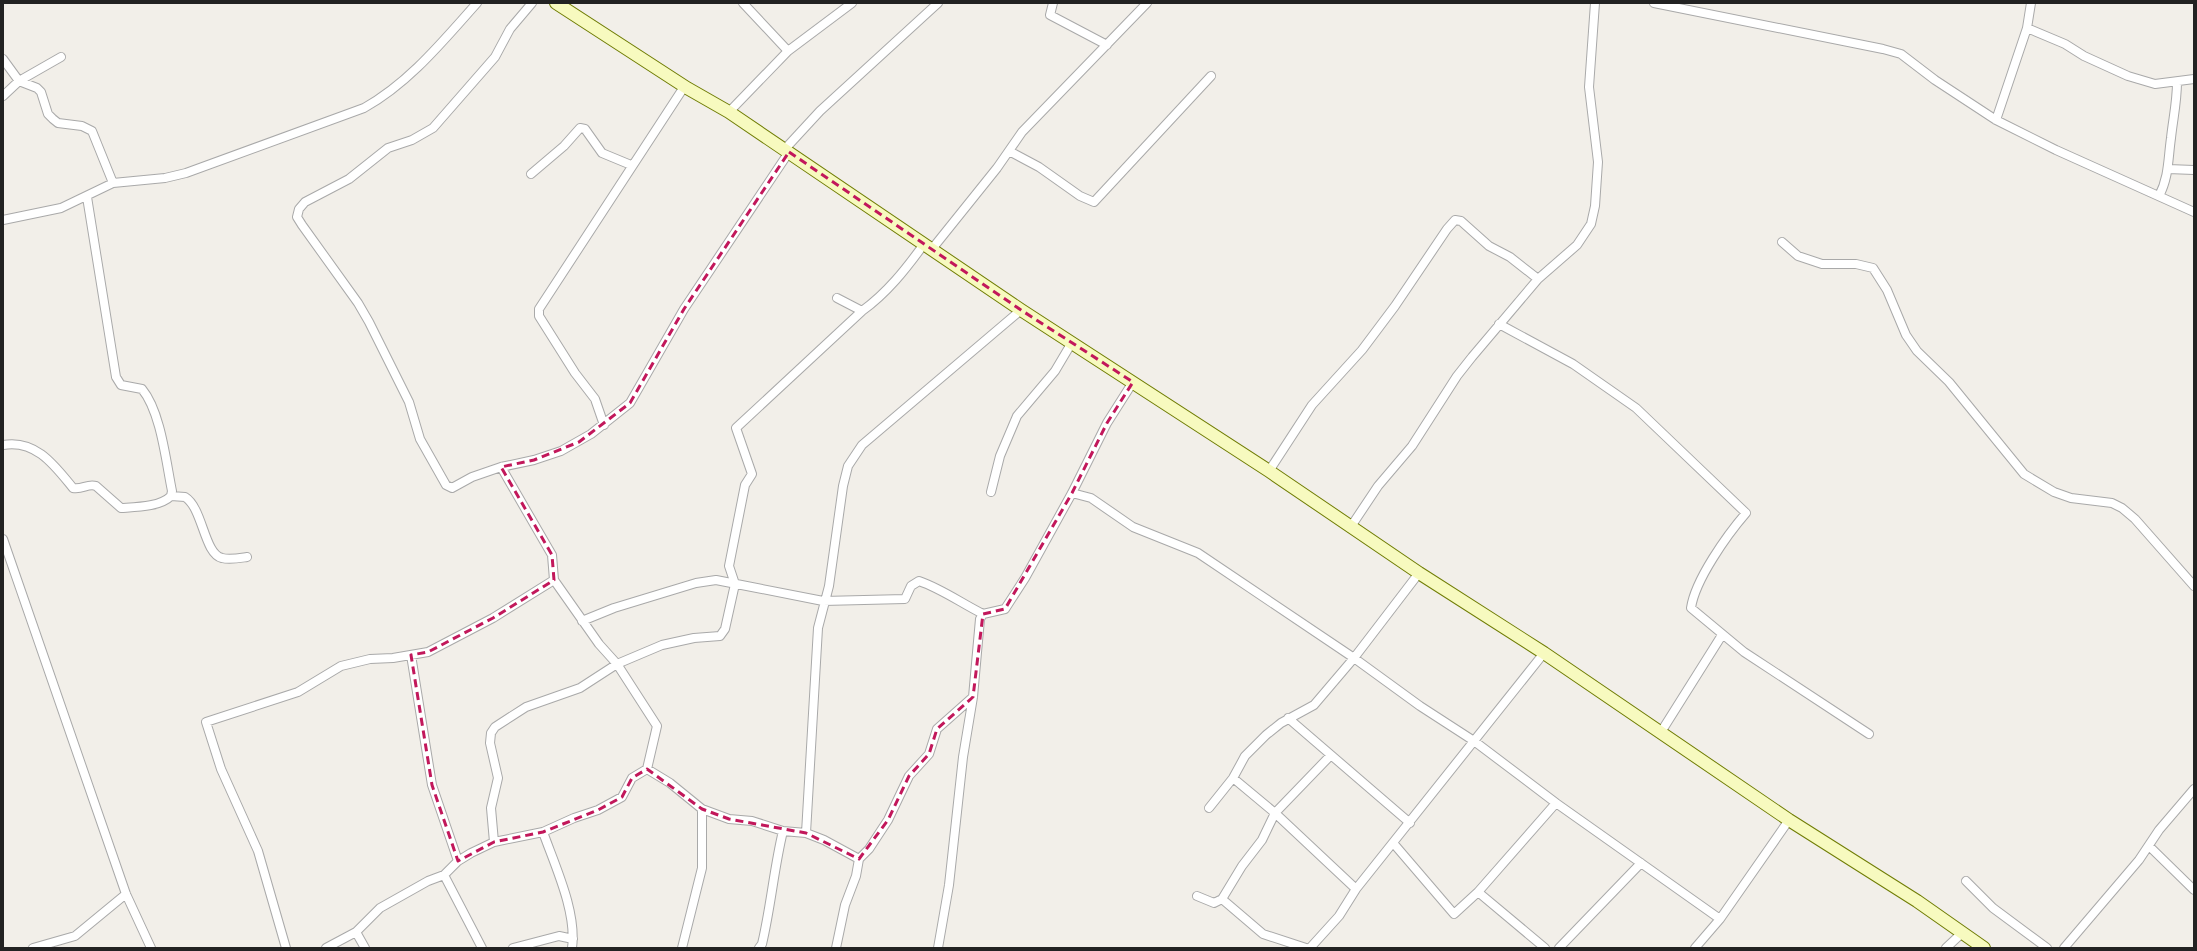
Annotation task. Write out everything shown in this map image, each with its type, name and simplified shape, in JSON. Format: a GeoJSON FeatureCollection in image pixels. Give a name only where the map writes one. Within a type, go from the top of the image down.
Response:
{"type":"FeatureCollection","features":[{"type":"Feature","properties":{"kind":"main road"},"geometry":{"type":"LineString","coordinates":[[556,3],[684,87],[729,112],[1071,344],[1133,382],[1269,472],[1350,528],[1544,653],[1790,820],[1917,901],[1984,948]]}},
{"type":"Feature","properties":{"kind":"street"},"geometry":{"type":"LineString","coordinates":[[3,220],[61,208],[113,183],[165,178],[186,173],[364,108],[385,97],[434,52],[477,3]]}},
{"type":"Feature","properties":{"kind":"street"},"geometry":{"type":"LineString","coordinates":[[532,3],[510,29],[495,57],[433,128],[412,140],[388,148],[349,179],[305,202],[299,209],[298,217],[369,322],[409,402],[420,439],[446,485],[452,488],[472,477],[501,467],[534,460],[561,451],[579,442],[630,403],[684,309],[786,151],[820,111],[938,3]]}},
{"type":"Feature","properties":{"kind":"street"},"geometry":{"type":"LineString","coordinates":[[743,3],[788,51]]}},
{"type":"Feature","properties":{"kind":"street"},"geometry":{"type":"LineString","coordinates":[[729,112],[788,51],[852,3]]}},
{"type":"Feature","properties":{"kind":"street"},"geometry":{"type":"LineString","coordinates":[[1053,3],[1050,15],[1107,45]]}},
{"type":"Feature","properties":{"kind":"street"},"geometry":{"type":"LineString","coordinates":[[494,842],[491,808],[498,778],[490,743],[491,733],[495,727],[526,707],[580,688],[617,664],[662,645],[694,638],[720,636],[725,629],[735,584],[729,566],[745,485],[752,474],[736,428],[876,300],[903,273],[928,247],[1009,151],[1022,132],[1147,3]]}},
{"type":"Feature","properties":{"kind":"street"},"geometry":{"type":"LineString","coordinates":[[1350,528],[1378,486],[1412,446],[1456,376],[1538,279],[1577,245],[1591,224],[1595,206],[1598,162],[1589,77],[1595,3]]}},
{"type":"Feature","properties":{"kind":"street"},"geometry":{"type":"LineString","coordinates":[[1654,3],[1883,49],[1900,54],[1935,80],[1996,120],[2056,150],[2194,212]]}},
{"type":"Feature","properties":{"kind":"street"},"geometry":{"type":"LineString","coordinates":[[1996,120],[2027,28],[2032,3]]}},
{"type":"Feature","properties":{"kind":"street"},"geometry":{"type":"LineString","coordinates":[[2027,28],[2065,44],[2084,56],[2128,76],[2155,84],[2194,79]]}},
{"type":"Feature","properties":{"kind":"street"},"geometry":{"type":"LineString","coordinates":[[3,96],[18,81],[61,57]]}},
{"type":"Feature","properties":{"kind":"street"},"geometry":{"type":"LineString","coordinates":[[3,58],[18,81],[37,88],[41,92],[48,114],[58,123],[82,126],[92,131],[113,183]]}},
{"type":"Feature","properties":{"kind":"street"},"geometry":{"type":"LineString","coordinates":[[1009,151],[1039,167],[1080,196],[1094,202],[1211,76]]}},
{"type":"Feature","properties":{"kind":"street"},"geometry":{"type":"LineString","coordinates":[[2159,196],[2166,183],[2171,138],[2177,106],[2177,82]]}},
{"type":"Feature","properties":{"kind":"street"},"geometry":{"type":"LineString","coordinates":[[604,424],[594,398],[575,373],[539,316],[539,309],[631,165],[684,87]]}},
{"type":"Feature","properties":{"kind":"street"},"geometry":{"type":"LineString","coordinates":[[531,174],[564,146],[580,128],[585,130],[602,153],[631,165]]}},
{"type":"Feature","properties":{"kind":"street"},"geometry":{"type":"LineString","coordinates":[[2168,169],[2194,170]]}},
{"type":"Feature","properties":{"kind":"street"},"geometry":{"type":"LineString","coordinates":[[3,444],[26,446],[43,454],[73,488],[79,489],[91,484],[96,486],[121,508],[145,506],[167,500],[171,496],[172,492],[158,423],[149,399],[142,389],[121,386],[116,377],[86,197]]}},
{"type":"Feature","properties":{"kind":"street"},"geometry":{"type":"LineString","coordinates":[[1269,472],[1312,405],[1362,350],[1395,306],[1447,229],[1455,220],[1461,221],[1489,246],[1510,257],[1538,279]]}},
{"type":"Feature","properties":{"kind":"street"},"geometry":{"type":"LineString","coordinates":[[1782,242],[1798,256],[1822,264],[1856,264],[1873,268],[1887,290],[1906,335],[1917,351],[1949,382],[2024,474],[2036,483],[2060,494],[2083,500],[2112,503],[2122,508],[2135,519],[2194,586]]}},
{"type":"Feature","properties":{"kind":"street"},"geometry":{"type":"LineString","coordinates":[[836,298],[862,312]]}},
{"type":"Feature","properties":{"kind":"street"},"geometry":{"type":"LineString","coordinates":[[806,833],[818,628],[823,601],[829,586],[843,486],[848,466],[862,445],[1021,310]]}},
{"type":"Feature","properties":{"kind":"street"},"geometry":{"type":"LineString","coordinates":[[1499,324],[1573,364],[1636,408],[1746,513],[1731,531],[1693,595],[1691,608],[1744,652],[1869,734]]}},
{"type":"Feature","properties":{"kind":"street"},"geometry":{"type":"LineString","coordinates":[[991,492],[1000,456],[1018,416],[1055,371],[1071,344]]}},
{"type":"Feature","properties":{"kind":"street"},"geometry":{"type":"LineString","coordinates":[[582,621],[614,608],[696,583],[716,580],[823,601],[904,599],[911,586],[919,581],[937,587],[958,602],[983,614],[1005,609],[1025,578],[1072,493],[1107,423],[1133,382]]}},
{"type":"Feature","properties":{"kind":"street"},"geometry":{"type":"LineString","coordinates":[[326,948],[356,932],[380,908],[428,881],[444,875],[458,861],[494,842],[543,832],[574,818],[598,810],[622,797],[632,778],[648,769],[657,726],[617,664],[582,621],[554,580],[552,555],[501,467]]}},
{"type":"Feature","properties":{"kind":"street"},"geometry":{"type":"LineString","coordinates":[[1072,493],[1091,498],[1133,527],[1198,553],[1354,658],[1420,706],[1474,741],[1556,802],[1720,919]]}},
{"type":"Feature","properties":{"kind":"street"},"geometry":{"type":"LineString","coordinates":[[171,496],[181,496],[189,499],[196,510],[210,546],[216,555],[222,558],[248,557]]}},
{"type":"Feature","properties":{"kind":"street"},"geometry":{"type":"LineString","coordinates":[[3,539],[126,894],[151,948]]}},
{"type":"Feature","properties":{"kind":"street"},"geometry":{"type":"LineString","coordinates":[[1209,808],[1233,778],[1245,756],[1266,735],[1288,718],[1314,705],[1354,658],[1419,573]]}},
{"type":"Feature","properties":{"kind":"street"},"geometry":{"type":"LineString","coordinates":[[286,948],[258,851],[221,769],[206,722],[298,692],[341,666],[370,659],[393,658],[428,652],[493,618],[554,580]]}},
{"type":"Feature","properties":{"kind":"street"},"geometry":{"type":"LineString","coordinates":[[938,948],[949,885],[963,757],[973,697],[980,620],[983,614]]}},
{"type":"Feature","properties":{"kind":"street"},"geometry":{"type":"LineString","coordinates":[[1661,732],[1722,635]]}},
{"type":"Feature","properties":{"kind":"street"},"geometry":{"type":"LineString","coordinates":[[1310,948],[1339,916],[1356,889],[1394,844],[1544,653]]}},
{"type":"Feature","properties":{"kind":"street"},"geometry":{"type":"LineString","coordinates":[[411,655],[432,785],[458,861]]}},
{"type":"Feature","properties":{"kind":"street"},"geometry":{"type":"LineString","coordinates":[[836,948],[845,905],[856,876],[859,859],[870,848],[888,820],[909,776],[929,754],[937,728],[973,697]]}},
{"type":"Feature","properties":{"kind":"street"},"geometry":{"type":"LineString","coordinates":[[1288,718],[1330,756],[1410,823]]}},
{"type":"Feature","properties":{"kind":"street"},"geometry":{"type":"LineString","coordinates":[[1197,896],[1214,903],[1222,899],[1242,866],[1262,840],[1275,813],[1330,756]]}},
{"type":"Feature","properties":{"kind":"street"},"geometry":{"type":"LineString","coordinates":[[648,769],[670,783],[702,809],[729,819],[752,821],[783,831],[806,833],[824,840],[859,859]]}},
{"type":"Feature","properties":{"kind":"street"},"geometry":{"type":"LineString","coordinates":[[1233,778],[1275,813],[1356,889]]}},
{"type":"Feature","properties":{"kind":"street"},"geometry":{"type":"LineString","coordinates":[[2064,948],[2149,846],[2159,830],[2194,789]]}},
{"type":"Feature","properties":{"kind":"street"},"geometry":{"type":"LineString","coordinates":[[1394,844],[1454,914],[1478,892],[1556,802]]}},
{"type":"Feature","properties":{"kind":"street"},"geometry":{"type":"LineString","coordinates":[[682,948],[702,868],[702,809]]}},
{"type":"Feature","properties":{"kind":"street"},"geometry":{"type":"LineString","coordinates":[[1695,948],[1720,919],[1790,820]]}},
{"type":"Feature","properties":{"kind":"street"},"geometry":{"type":"LineString","coordinates":[[759,948],[762,944],[771,907],[778,854],[783,831]]}},
{"type":"Feature","properties":{"kind":"street"},"geometry":{"type":"LineString","coordinates":[[543,832],[567,901],[573,944]]}},
{"type":"Feature","properties":{"kind":"street"},"geometry":{"type":"LineString","coordinates":[[2149,846],[2194,890]]}},
{"type":"Feature","properties":{"kind":"street"},"geometry":{"type":"LineString","coordinates":[[1559,948],[1641,863]]}},
{"type":"Feature","properties":{"kind":"street"},"geometry":{"type":"LineString","coordinates":[[444,875],[482,948]]}},
{"type":"Feature","properties":{"kind":"street"},"geometry":{"type":"LineString","coordinates":[[1966,881],[1993,908],[2047,948]]}},
{"type":"Feature","properties":{"kind":"street"},"geometry":{"type":"LineString","coordinates":[[1478,892],[1545,948]]}},
{"type":"Feature","properties":{"kind":"street"},"geometry":{"type":"LineString","coordinates":[[33,948],[75,936],[126,894]]}},
{"type":"Feature","properties":{"kind":"street"},"geometry":{"type":"LineString","coordinates":[[1222,899],[1263,934],[1306,948]]}},
{"type":"Feature","properties":{"kind":"street"},"geometry":{"type":"LineString","coordinates":[[356,932],[365,948]]}},
{"type":"Feature","properties":{"kind":"street"},"geometry":{"type":"LineString","coordinates":[[1946,948],[1962,933]]}},
{"type":"Feature","properties":{"kind":"street"},"geometry":{"type":"LineString","coordinates":[[513,948],[559,936],[573,944]]}},
{"type":"Feature","properties":{"kind":"highlighted area"},"geometry":{"type":"Polygon","coordinates":[[[789,152],[1021,310],[1133,382],[1107,423],[1072,493],[1005,609],[983,614],[973,697],[937,729],[929,754],[909,776],[888,820],[859,859],[806,833],[729,819],[702,809],[647,769],[632,778],[622,797],[598,810],[543,832],[494,842],[458,861],[432,785],[411,655],[428,652],[493,618],[554,580],[552,555],[501,467],[534,460],[579,442],[630,403],[684,309],[789,152]]]}}]}
